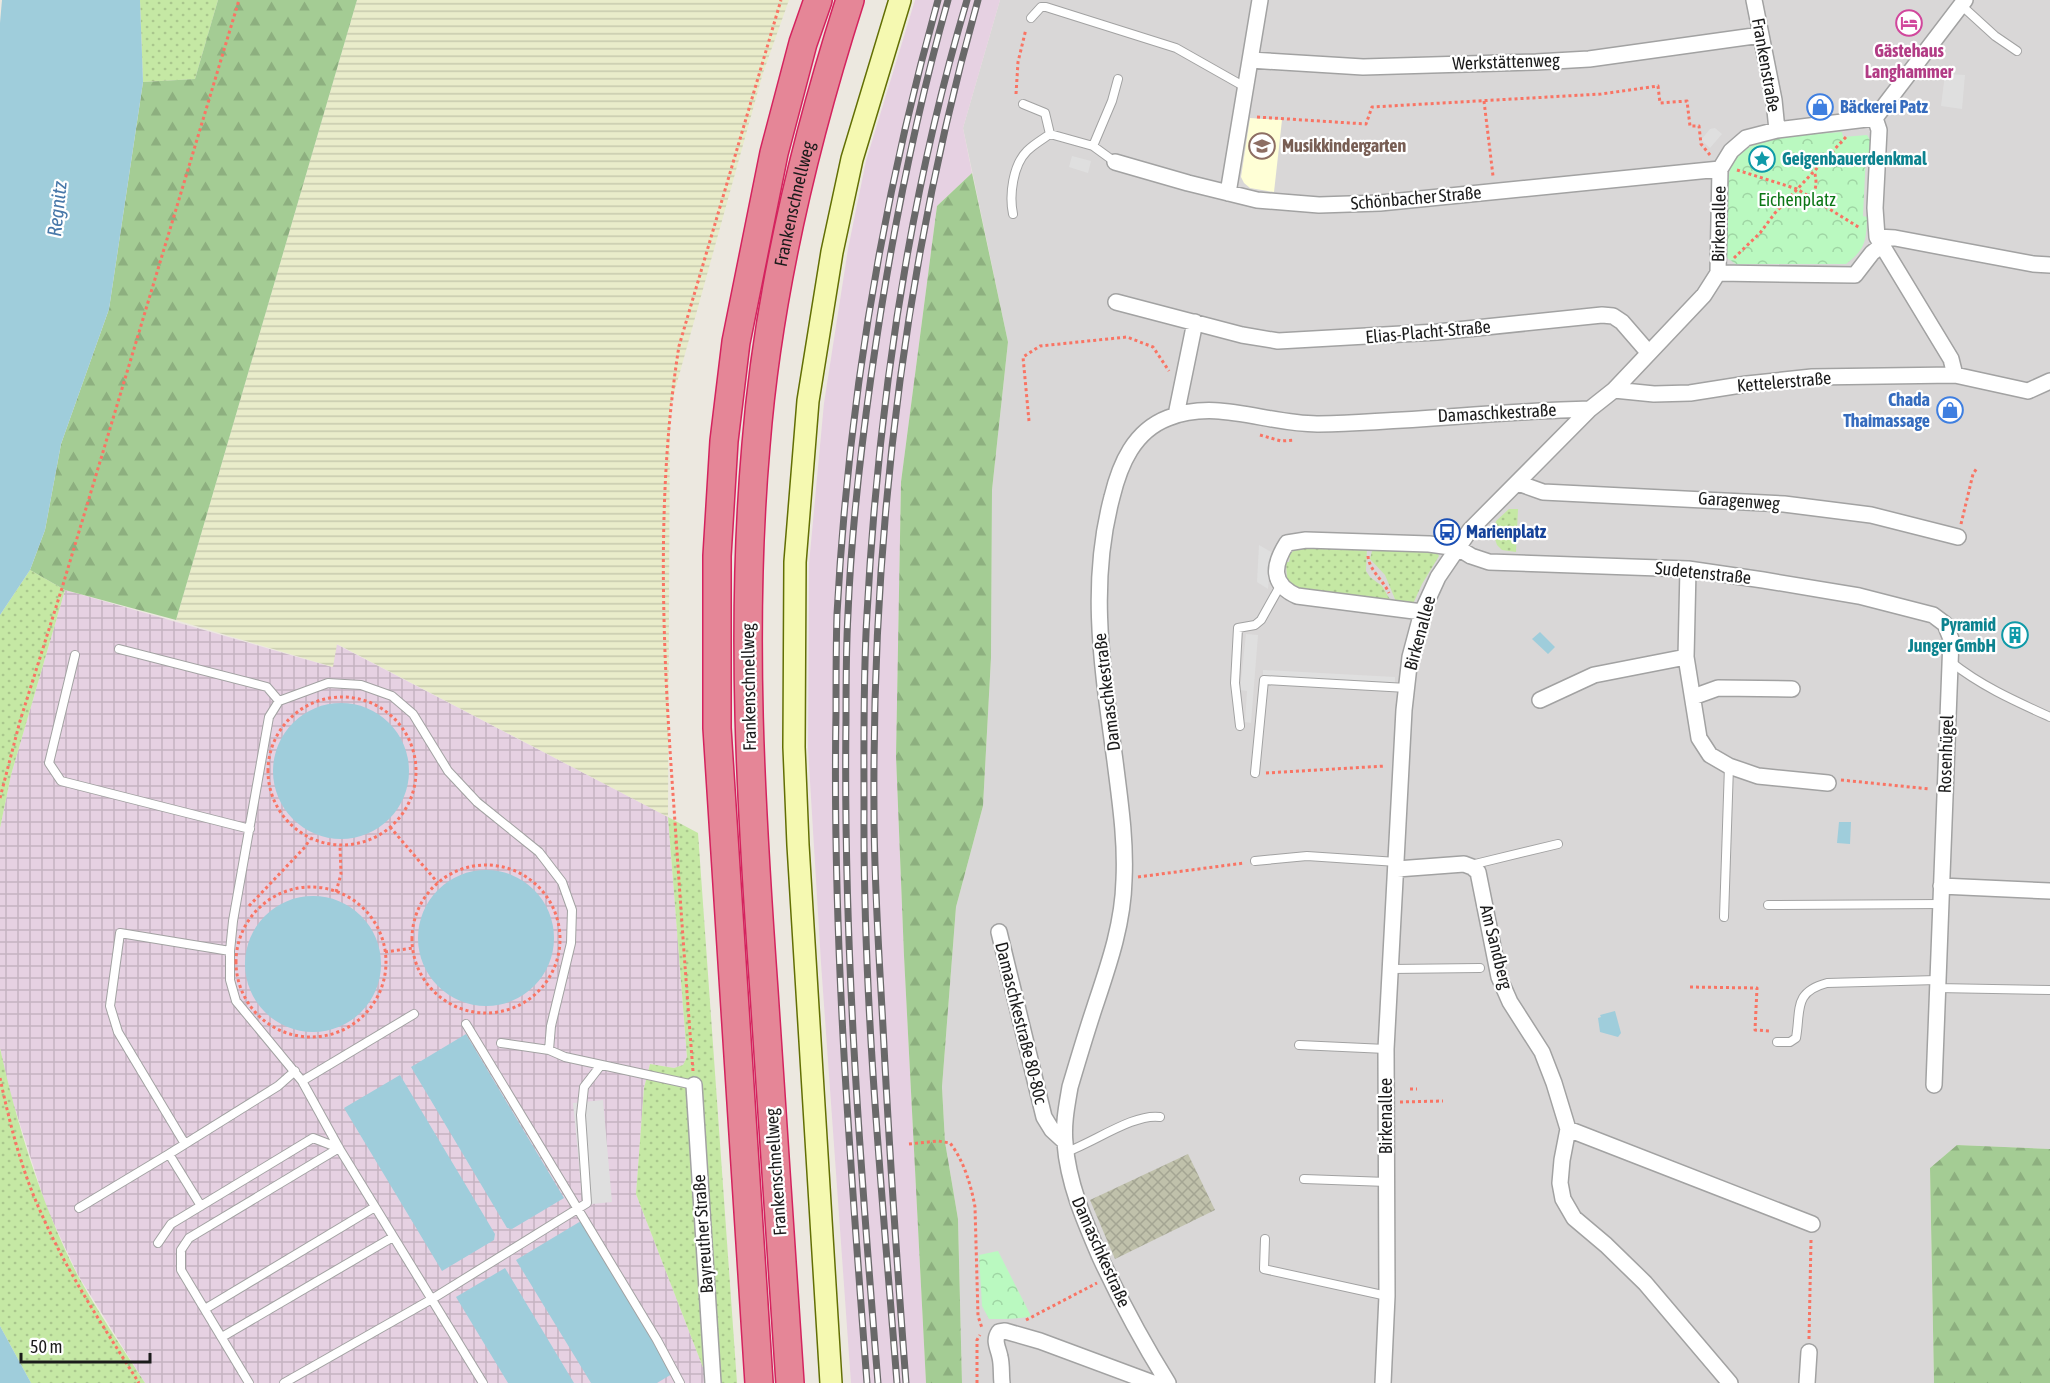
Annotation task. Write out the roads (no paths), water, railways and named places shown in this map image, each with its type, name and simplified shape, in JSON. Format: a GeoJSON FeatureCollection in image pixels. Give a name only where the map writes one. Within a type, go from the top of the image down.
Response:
{"type":"FeatureCollection","features":[{"type":"Feature","properties":{"kind":"highway","name":"Frankenschnellweg"},"geometry":{"type":"LineString","coordinates":[[759,1383],[717,728],[717,556],[724,441],[736,342],[774,153],[803,43],[818,0]]}},
{"type":"Feature","properties":{"kind":"highway","name":"Frankenschnellweg"},"geometry":{"type":"LineString","coordinates":[[790,1383],[755,858],[747,665],[747,574],[756,442],[767,348],[781,265],[811,136],[850,0]]}},
{"type":"Feature","properties":{"kind":"main road"},"geometry":{"type":"LineString","coordinates":[[831,1383],[798,845],[794,747],[795,562],[808,401],[817,333],[832,252],[852,159],[900,0]]}},
{"type":"Feature","properties":{"kind":"street"},"geometry":{"type":"LineString","coordinates":[[1228,193],[1260,0]]}},
{"type":"Feature","properties":{"kind":"street","name":"Frankenstraße"},"geometry":{"type":"LineString","coordinates":[[1754,0],[1774,100],[1777,130]]}},
{"type":"Feature","properties":{"kind":"street"},"geometry":{"type":"LineString","coordinates":[[1955,375],[1946,351],[1880,241],[1875,208],[1879,130],[1875,118],[1963,3]]}},
{"type":"Feature","properties":{"kind":"street","name":"Werkstättenweg"},"geometry":{"type":"LineString","coordinates":[[1250,60],[1363,66],[1536,62],[1589,59],[1761,35]]}},
{"type":"Feature","properties":{"kind":"street","name":"Birkenallee"},"geometry":{"type":"LineString","coordinates":[[1383,1383],[1388,1296],[1386,1049],[1407,688],[1410,657],[1422,612],[1437,577],[1470,530],[1590,409],[1614,390],[1704,295],[1718,273],[1720,168],[1731,151],[1746,138],[1777,130],[1875,118]]}},
{"type":"Feature","properties":{"kind":"street","name":"Schönbacher Straße"},"geometry":{"type":"LineString","coordinates":[[1115,162],[1257,200],[1319,205],[1380,203],[1720,168]]}},
{"type":"Feature","properties":{"kind":"street"},"geometry":{"type":"LineString","coordinates":[[1718,273],[1855,275],[1880,241],[1895,238],[2033,264],[2050,265]]}},
{"type":"Feature","properties":{"kind":"street","name":"Elias-Placht-Straße"},"geometry":{"type":"LineString","coordinates":[[1116,302],[1262,340],[1293,341],[1437,332],[1613,316],[1622,322],[1648,352]]}},
{"type":"Feature","properties":{"kind":"street"},"geometry":{"type":"LineString","coordinates":[[1176,415],[1195,322]]}},
{"type":"Feature","properties":{"kind":"street","name":"Kettelerstraße"},"geometry":{"type":"LineString","coordinates":[[1614,390],[1654,394],[1690,393],[1812,377],[1955,375],[2028,391],[2050,381]]}},
{"type":"Feature","properties":{"kind":"street","name":"Damaschkestraße"},"geometry":{"type":"LineString","coordinates":[[1168,1383],[1125,1308],[1092,1237],[1071,1180],[1065,1147],[1066,1111],[1070,1088],[1115,945],[1122,910],[1125,834],[1101,654],[1098,613],[1102,539],[1118,473],[1126,456],[1143,434],[1165,419],[1195,411],[1224,410],[1262,419],[1316,424],[1590,409]]}},
{"type":"Feature","properties":{"kind":"street","name":"Garagenweg"},"geometry":{"type":"LineString","coordinates":[[1518,483],[1543,492],[1784,504],[1872,515],[1958,537]]}},
{"type":"Feature","properties":{"kind":"street"},"geometry":{"type":"LineString","coordinates":[[1422,612],[1297,596],[1280,586],[1277,575],[1278,556],[1287,543],[1306,540],[1429,544],[1458,549]]}},
{"type":"Feature","properties":{"kind":"street","name":"Sudetenstraße"},"geometry":{"type":"LineString","coordinates":[[1458,549],[1489,562],[1688,569],[1859,596],[1933,615],[1945,624]]}},
{"type":"Feature","properties":{"kind":"street"},"geometry":{"type":"LineString","coordinates":[[1688,569],[1686,657],[1699,738],[1710,755],[1729,766],[1758,776],[1828,783]]}},
{"type":"Feature","properties":{"kind":"street","name":"Rosenhügel"},"geometry":{"type":"LineString","coordinates":[[1934,1085],[1951,662],[1951,639],[1945,624]]}},
{"type":"Feature","properties":{"kind":"street"},"geometry":{"type":"LineString","coordinates":[[1540,700],[1594,675],[1686,657]]}},
{"type":"Feature","properties":{"kind":"street"},"geometry":{"type":"LineString","coordinates":[[1692,697],[1718,688],[1792,689]]}},
{"type":"Feature","properties":{"kind":"street"},"geometry":{"type":"LineString","coordinates":[[1397,866],[1457,864],[1469,866]]}},
{"type":"Feature","properties":{"kind":"street","name":"Am Sandberg"},"geometry":{"type":"LineString","coordinates":[[1469,866],[1478,872],[1499,977],[1510,1002],[1542,1052],[1568,1129],[1560,1183],[1563,1199],[1574,1218],[1645,1283],[1730,1383]]}},
{"type":"Feature","properties":{"kind":"street"},"geometry":{"type":"LineString","coordinates":[[1941,886],[2050,891]]}},
{"type":"Feature","properties":{"kind":"street","name":"Damaschkestraße 80-80c"},"geometry":{"type":"LineString","coordinates":[[999,932],[1044,1117],[1065,1147]]}},
{"type":"Feature","properties":{"kind":"street","name":"Bayreuther Straße"},"geometry":{"type":"LineString","coordinates":[[694,1085],[712,1383]]}},
{"type":"Feature","properties":{"kind":"street"},"geometry":{"type":"LineString","coordinates":[[1568,1129],[1812,1224]]}},
{"type":"Feature","properties":{"kind":"street"},"geometry":{"type":"LineString","coordinates":[[1002,1383],[1001,1358],[996,1345],[996,1336],[999,1332],[1005,1331],[1040,1341],[1153,1383]]}},
{"type":"Feature","properties":{"kind":"street"},"geometry":{"type":"LineString","coordinates":[[1808,1383],[1809,1352]]}},
{"type":"Feature","properties":{"kind":"lane"},"geometry":{"type":"LineString","coordinates":[[1963,3],[1995,36],[2017,51]]}},
{"type":"Feature","properties":{"kind":"lane"},"geometry":{"type":"LineString","coordinates":[[1031,18],[1041,7],[1046,7],[1176,48],[1245,87]]}},
{"type":"Feature","properties":{"kind":"lane"},"geometry":{"type":"LineString","coordinates":[[1093,146],[1112,101],[1118,79]]}},
{"type":"Feature","properties":{"kind":"lane"},"geometry":{"type":"LineString","coordinates":[[1023,104],[1045,113],[1050,134]]}},
{"type":"Feature","properties":{"kind":"lane"},"geometry":{"type":"LineString","coordinates":[[1050,134],[1093,146],[1115,162]]}},
{"type":"Feature","properties":{"kind":"lane"},"geometry":{"type":"LineString","coordinates":[[1012,214],[1011,192],[1018,165],[1025,152],[1050,134]]}},
{"type":"Feature","properties":{"kind":"lane"},"geometry":{"type":"LineString","coordinates":[[1240,726],[1235,683],[1238,628],[1255,625],[1261,620],[1280,586]]}},
{"type":"Feature","properties":{"kind":"lane"},"geometry":{"type":"LineString","coordinates":[[118,650],[267,687],[279,701]]}},
{"type":"Feature","properties":{"kind":"lane"},"geometry":{"type":"LineString","coordinates":[[75,655],[49,763],[61,781],[250,829]]}},
{"type":"Feature","properties":{"kind":"lane"},"geometry":{"type":"LineString","coordinates":[[1951,662],[1970,677],[1996,692],[2050,717]]}},
{"type":"Feature","properties":{"kind":"lane"},"geometry":{"type":"LineString","coordinates":[[1255,773],[1264,680],[1407,688]]}},
{"type":"Feature","properties":{"kind":"lane"},"geometry":{"type":"LineString","coordinates":[[483,1383],[339,1148],[302,1081],[236,1001],[230,980],[233,921],[269,717],[279,701],[328,683],[361,685],[392,696],[413,714],[448,771],[477,802],[539,852],[562,882],[572,910],[572,943],[551,1026],[549,1050]]}},
{"type":"Feature","properties":{"kind":"lane"},"geometry":{"type":"LineString","coordinates":[[1724,917],[1729,766]]}},
{"type":"Feature","properties":{"kind":"lane"},"geometry":{"type":"LineString","coordinates":[[1469,866],[1558,844]]}},
{"type":"Feature","properties":{"kind":"lane"},"geometry":{"type":"LineString","coordinates":[[1255,861],[1307,856],[1397,866]]}},
{"type":"Feature","properties":{"kind":"lane"},"geometry":{"type":"LineString","coordinates":[[1768,904],[1941,904]]}},
{"type":"Feature","properties":{"kind":"lane"},"geometry":{"type":"LineString","coordinates":[[185,1144],[118,1032],[110,1006],[120,933],[230,951]]}},
{"type":"Feature","properties":{"kind":"lane"},"geometry":{"type":"LineString","coordinates":[[1391,969],[1480,968]]}},
{"type":"Feature","properties":{"kind":"lane"},"geometry":{"type":"LineString","coordinates":[[1777,1042],[1790,1042],[1796,1038],[1801,1000],[1806,993],[1827,982],[1937,984],[2050,990]]}},
{"type":"Feature","properties":{"kind":"lane"},"geometry":{"type":"LineString","coordinates":[[302,1081],[414,1014]]}},
{"type":"Feature","properties":{"kind":"lane"},"geometry":{"type":"LineString","coordinates":[[466,1024],[657,1340],[680,1383]]}},
{"type":"Feature","properties":{"kind":"lane"},"geometry":{"type":"LineString","coordinates":[[501,1043],[549,1050],[565,1057],[694,1085]]}},
{"type":"Feature","properties":{"kind":"lane"},"geometry":{"type":"LineString","coordinates":[[1299,1045],[1386,1049]]}},
{"type":"Feature","properties":{"kind":"lane"},"geometry":{"type":"LineString","coordinates":[[284,1383],[432,1299],[587,1203],[581,1115],[584,1087],[601,1065]]}},
{"type":"Feature","properties":{"kind":"lane"},"geometry":{"type":"LineString","coordinates":[[79,1208],[278,1086],[295,1071]]}},
{"type":"Feature","properties":{"kind":"lane"},"geometry":{"type":"LineString","coordinates":[[1065,1147],[1082,1147],[1133,1121],[1149,1116],[1160,1117]]}},
{"type":"Feature","properties":{"kind":"lane"},"geometry":{"type":"LineString","coordinates":[[158,1243],[171,1224],[313,1138],[339,1148]]}},
{"type":"Feature","properties":{"kind":"lane"},"geometry":{"type":"LineString","coordinates":[[249,1383],[181,1270],[182,1250],[189,1238],[339,1148]]}},
{"type":"Feature","properties":{"kind":"lane"},"geometry":{"type":"LineString","coordinates":[[169,1154],[201,1206]]}},
{"type":"Feature","properties":{"kind":"lane"},"geometry":{"type":"LineString","coordinates":[[1304,1179],[1387,1182]]}},
{"type":"Feature","properties":{"kind":"lane"},"geometry":{"type":"LineString","coordinates":[[205,1309],[375,1207]]}},
{"type":"Feature","properties":{"kind":"lane"},"geometry":{"type":"LineString","coordinates":[[222,1337],[393,1237]]}},
{"type":"Feature","properties":{"kind":"lane"},"geometry":{"type":"LineString","coordinates":[[1265,1239],[1264,1269],[1388,1296]]}},
{"type":"Feature","properties":{"kind":"water","name":"Regnitz"},"geometry":{"type":"Polygon","coordinates":[[[2,0],[140,0],[143,82],[109,309],[61,444],[45,530],[30,570],[0,615],[0,23],[2,0]]]}},
{"type":"Feature","properties":{"kind":"water"},"geometry":{"type":"Polygon","coordinates":[[[1540,632],[1555,647],[1548,654],[1532,639],[1540,632]]]}},
{"type":"Feature","properties":{"kind":"water"},"geometry":{"type":"Polygon","coordinates":[[[341,703],[367,708],[379,714],[389,723],[398,733],[404,745],[409,771],[404,797],[398,809],[389,819],[379,828],[367,834],[341,839],[315,834],[303,828],[293,819],[284,809],[278,797],[273,771],[278,745],[284,733],[293,723],[303,714],[315,708],[341,703]]]}},
{"type":"Feature","properties":{"kind":"water"},"geometry":{"type":"Polygon","coordinates":[[[1839,822],[1851,822],[1850,844],[1837,843],[1839,822]]]}},
{"type":"Feature","properties":{"kind":"water"},"geometry":{"type":"Polygon","coordinates":[[[486,870],[512,875],[524,881],[534,890],[543,900],[549,912],[554,938],[549,964],[543,976],[534,986],[524,995],[512,1001],[486,1006],[460,1001],[448,995],[438,986],[429,976],[423,964],[418,938],[423,912],[429,900],[438,890],[448,881],[460,875],[486,870]]]}},
{"type":"Feature","properties":{"kind":"water"},"geometry":{"type":"Polygon","coordinates":[[[313,896],[339,901],[351,907],[361,916],[370,926],[376,938],[381,964],[376,990],[370,1002],[361,1012],[351,1021],[339,1027],[313,1032],[287,1027],[275,1021],[265,1012],[256,1002],[250,990],[245,964],[250,938],[256,926],[265,916],[275,907],[287,901],[313,896]]]}},
{"type":"Feature","properties":{"kind":"water"},"geometry":{"type":"Polygon","coordinates":[[[1615,1011],[1621,1033],[1618,1037],[1600,1032],[1598,1018],[1601,1017],[1600,1015],[1615,1011]]]}},
{"type":"Feature","properties":{"kind":"water"},"geometry":{"type":"Polygon","coordinates":[[[466,1034],[564,1198],[512,1229],[507,1228],[411,1067],[466,1034]]]}},
{"type":"Feature","properties":{"kind":"water"},"geometry":{"type":"Polygon","coordinates":[[[400,1075],[495,1234],[494,1240],[442,1271],[344,1108],[400,1075]]]}},
{"type":"Feature","properties":{"kind":"water"},"geometry":{"type":"Polygon","coordinates":[[[581,1221],[672,1374],[657,1383],[591,1383],[516,1260],[581,1221]]]}},
{"type":"Feature","properties":{"kind":"water"},"geometry":{"type":"Polygon","coordinates":[[[505,1268],[574,1383],[508,1383],[456,1297],[505,1268]]]}},
{"type":"Feature","properties":{"kind":"water"},"geometry":{"type":"Polygon","coordinates":[[[0,1326],[31,1383],[0,1383],[0,1326]]]}},
{"type":"Feature","properties":{"kind":"railway"},"geometry":{"type":"LineString","coordinates":[[867,1383],[849,1132],[840,964],[835,796],[837,614],[850,458],[871,304],[900,151],[938,0]]}},
{"type":"Feature","properties":{"kind":"railway"},"geometry":{"type":"LineString","coordinates":[[878,1383],[859,1134],[850,968],[846,802],[846,666],[849,584],[863,436],[886,282],[913,140],[948,0]]}},
{"type":"Feature","properties":{"kind":"railway"},"geometry":{"type":"LineString","coordinates":[[897,1383],[874,1097],[867,953],[864,810],[866,638],[879,459],[899,304],[928,151],[967,0]]}},
{"type":"Feature","properties":{"kind":"railway"},"geometry":{"type":"LineString","coordinates":[[906,1383],[888,1116],[875,864],[875,708],[879,605],[897,401],[912,300],[930,199],[952,99],[978,0]]}},
{"type":"Feature","properties":{"kind":"place","name":"Gästehaus Langhammer"},"geometry":{"type":"Point","coordinates":[1909,23]}},
{"type":"Feature","properties":{"kind":"place","name":"Bäckerei Patz"},"geometry":{"type":"Point","coordinates":[1820,107]}},
{"type":"Feature","properties":{"kind":"place","name":"Musikkindergarten"},"geometry":{"type":"Point","coordinates":[1262,146]}},
{"type":"Feature","properties":{"kind":"place","name":"Geigenbauerdenkmal"},"geometry":{"type":"Point","coordinates":[1762,159]}},
{"type":"Feature","properties":{"kind":"place","name":"Chada Thaimassage"},"geometry":{"type":"Point","coordinates":[1950,410]}},
{"type":"Feature","properties":{"kind":"place","name":"Marienplatz"},"geometry":{"type":"Point","coordinates":[1447,532]}},
{"type":"Feature","properties":{"kind":"place","name":"Pyramid Junger GmbH"},"geometry":{"type":"Point","coordinates":[2015,635]}},
{"type":"Feature","properties":{"kind":"park label","name":"Eichenplatz"},"geometry":{"type":"Point","coordinates":[1797,200]}}]}
